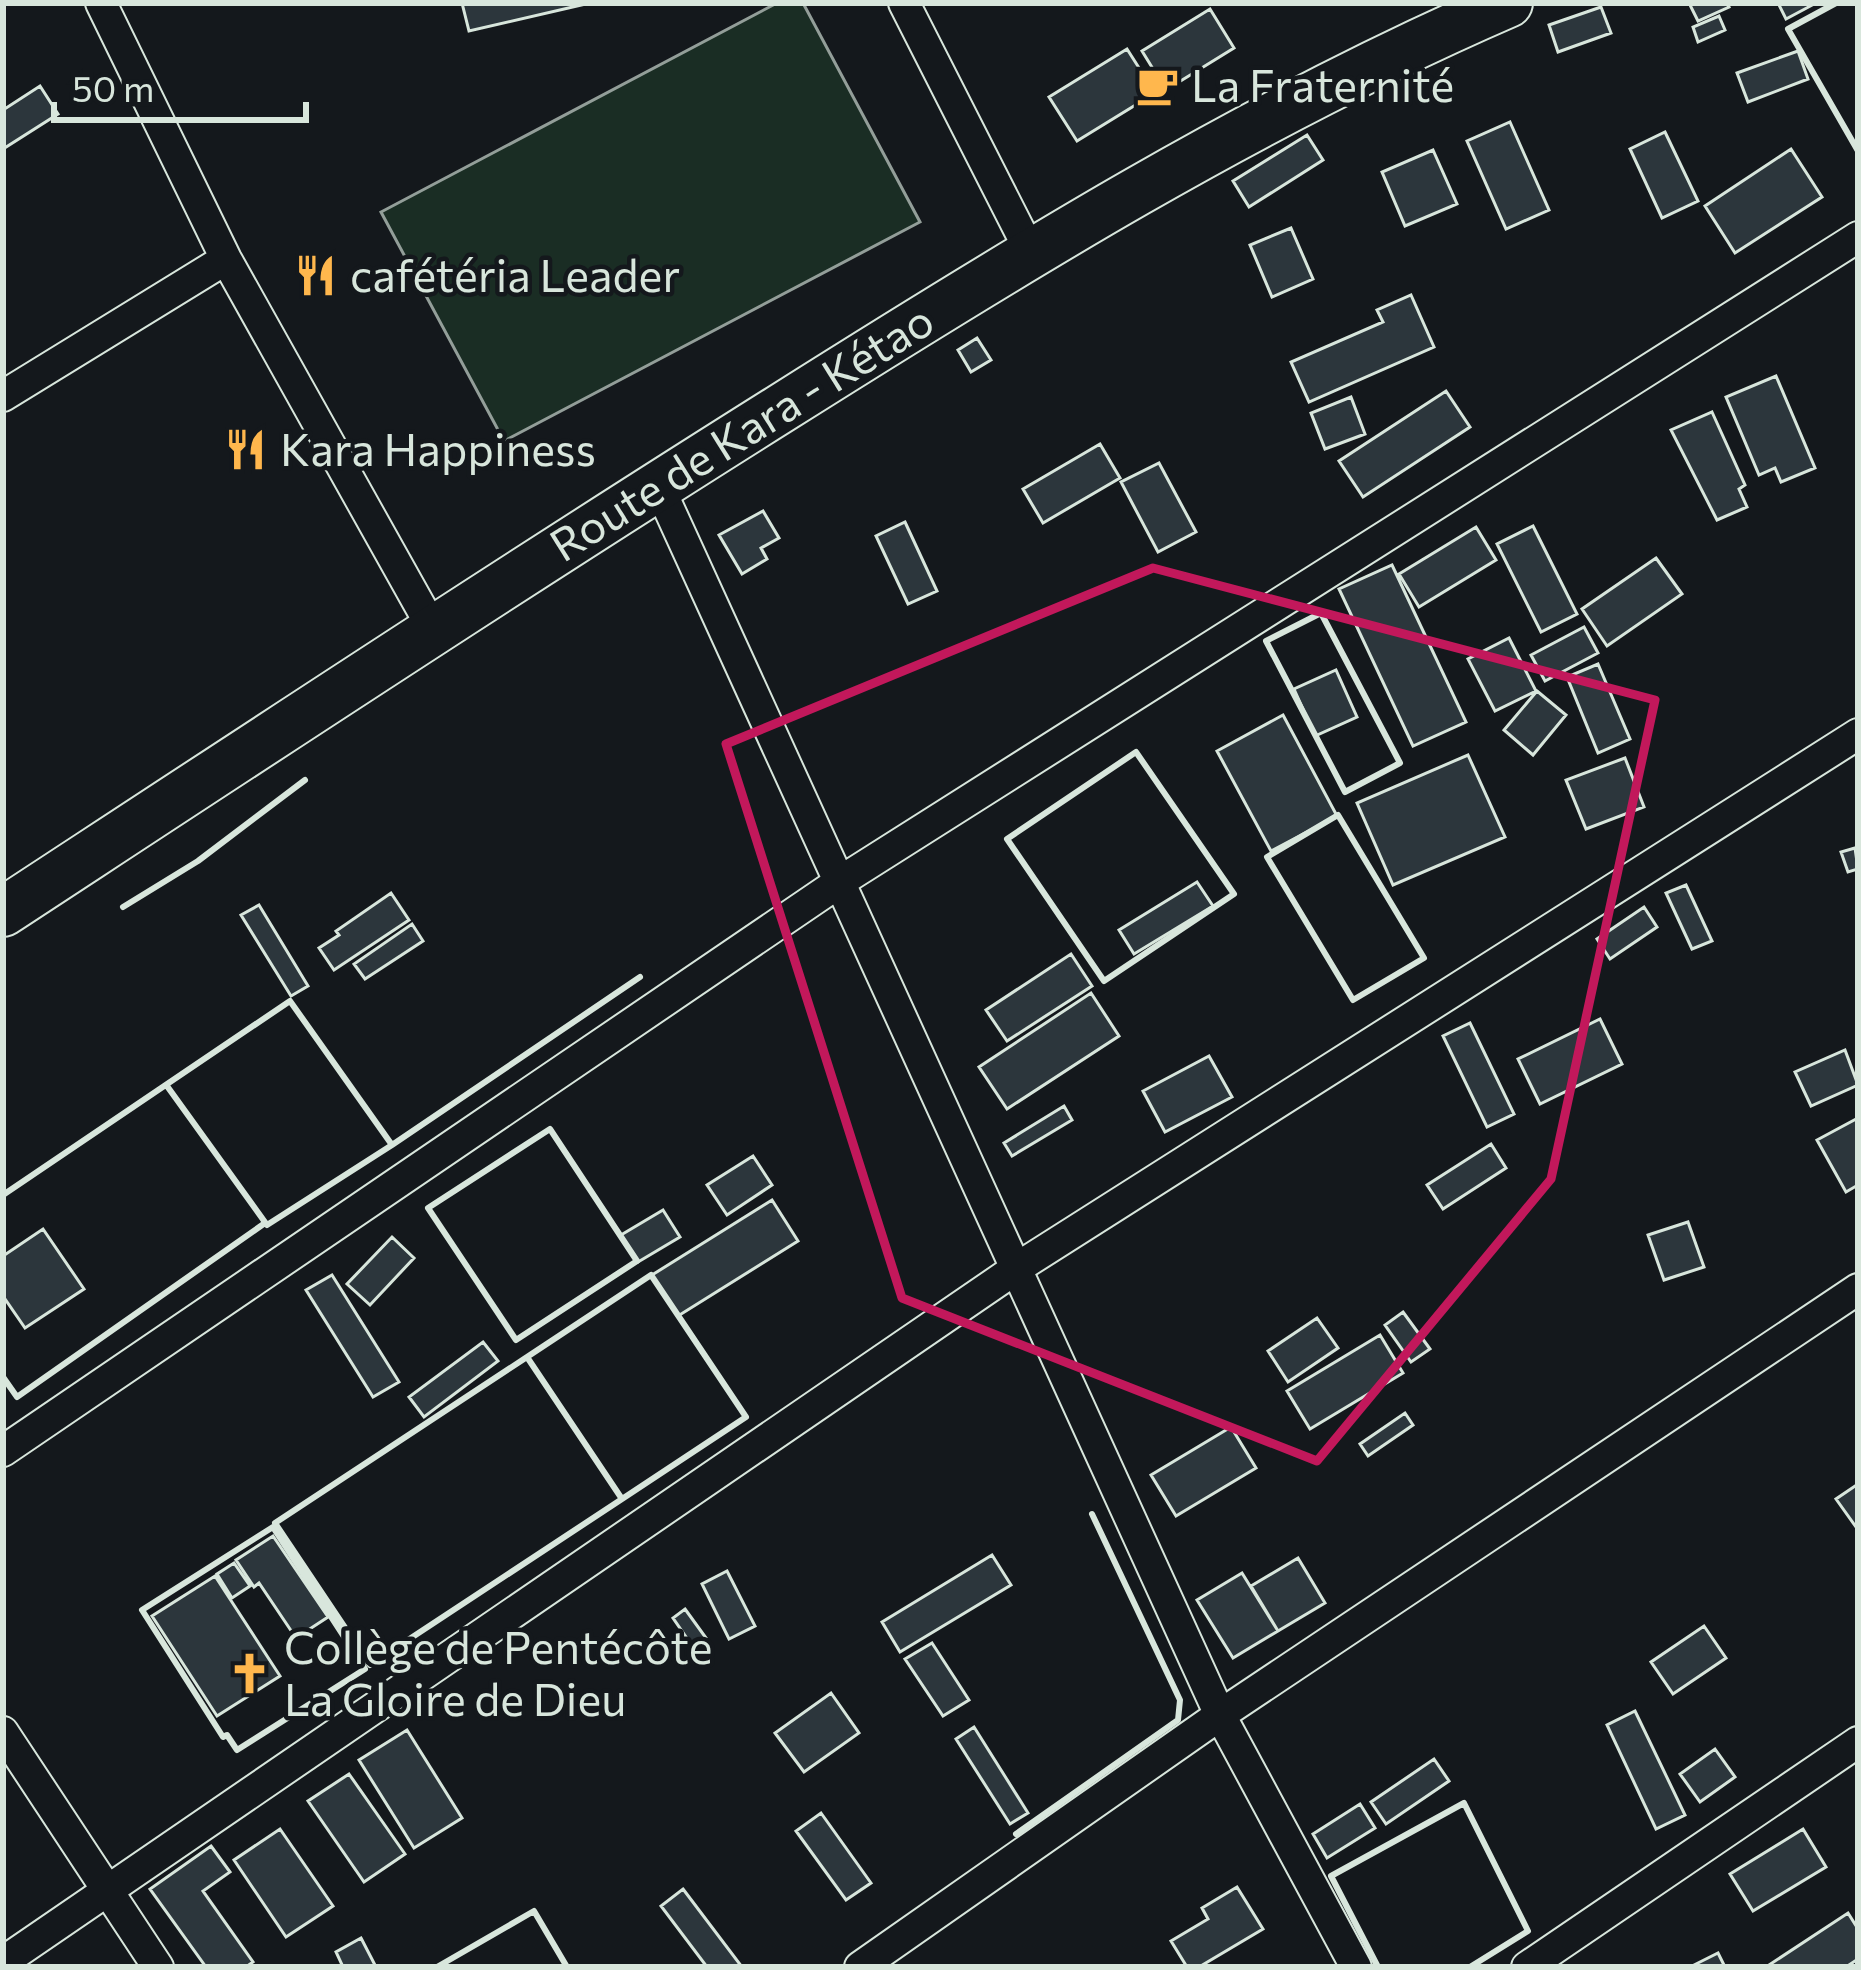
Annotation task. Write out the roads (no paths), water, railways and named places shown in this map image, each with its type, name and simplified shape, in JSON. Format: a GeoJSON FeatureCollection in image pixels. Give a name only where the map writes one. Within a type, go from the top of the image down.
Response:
{"type":"FeatureCollection","features":[{"type":"Feature","properties":{"kind":"main road","name":"Route de Kara - Kétao"},"geometry":{"type":"LineString","coordinates":[[3,912],[433,629],[1030,251],[1207,148],[1508,3]]}},
{"type":"Feature","properties":{"kind":"street"},"geometry":{"type":"LineString","coordinates":[[101,3],[226,259],[433,629]]}},
{"type":"Feature","properties":{"kind":"street"},"geometry":{"type":"LineString","coordinates":[[904,3],[1030,251]]}},
{"type":"Feature","properties":{"kind":"street"},"geometry":{"type":"LineString","coordinates":[[3,1451],[841,881],[1858,237]]}},
{"type":"Feature","properties":{"kind":"street"},"geometry":{"type":"LineString","coordinates":[[3,396],[226,259]]}},
{"type":"Feature","properties":{"kind":"street"},"geometry":{"type":"LineString","coordinates":[[658,485],[1220,1715],[1356,1967]]}},
{"type":"Feature","properties":{"kind":"street"},"geometry":{"type":"LineString","coordinates":[[3,1962],[1017,1268],[1858,734]]}},
{"type":"Feature","properties":{"kind":"street"},"geometry":{"type":"LineString","coordinates":[[860,1967],[1220,1715],[1858,1289]]}},
{"type":"Feature","properties":{"kind":"street"},"geometry":{"type":"LineString","coordinates":[[3,1732],[158,1967]]}},
{"type":"Feature","properties":{"kind":"street"},"geometry":{"type":"LineString","coordinates":[[1527,1967],[1858,1742]]}},
{"type":"Feature","properties":{"kind":"place","name":"La Fraternité"},"geometry":{"type":"Point","coordinates":[1157,86]}},
{"type":"Feature","properties":{"kind":"place","name":"cafétéria Leader"},"geometry":{"type":"Point","coordinates":[316,276]}},
{"type":"Feature","properties":{"kind":"place","name":"Kara Happiness"},"geometry":{"type":"Point","coordinates":[246,450]}},
{"type":"Feature","properties":{"kind":"place","name":"Collège de Pentécôte La Gloire de Dieu"},"geometry":{"type":"Point","coordinates":[250,1674]}}]}
